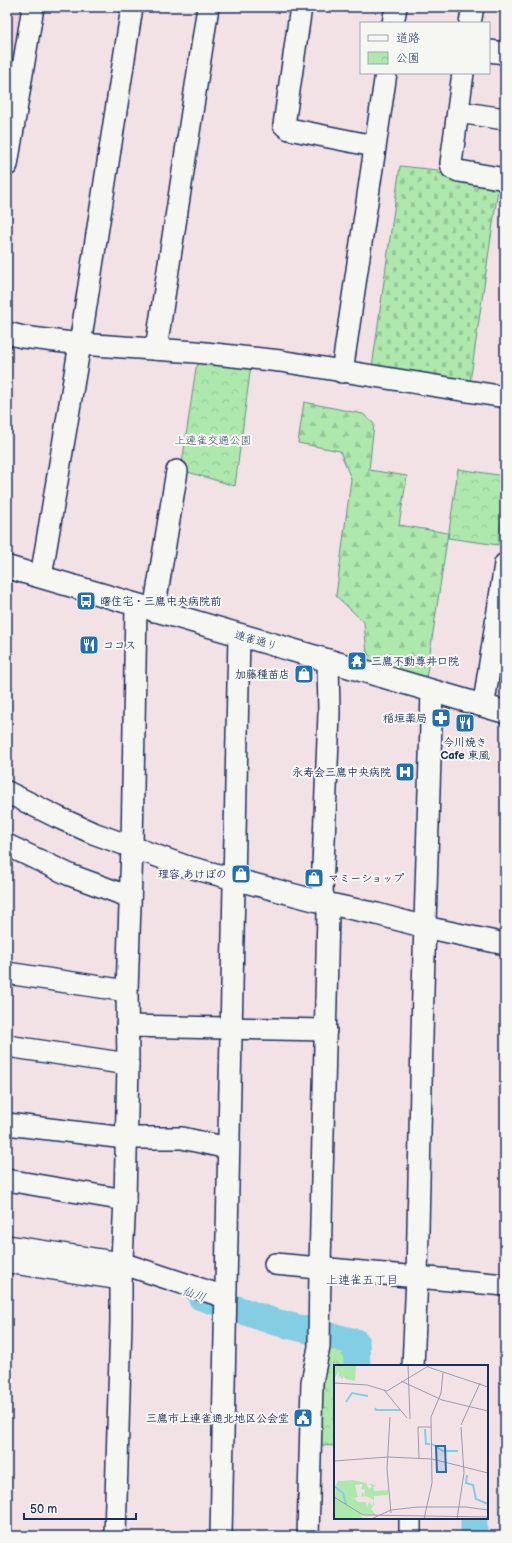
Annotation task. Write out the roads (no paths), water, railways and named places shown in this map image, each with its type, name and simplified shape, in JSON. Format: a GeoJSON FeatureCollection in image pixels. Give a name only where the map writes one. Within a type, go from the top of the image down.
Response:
{"type":"FeatureCollection","features":[{"type":"Feature","properties":{"kind":"main road","name":"連雀通り"},"geometry":{"type":"LineString","coordinates":[[7,567],[505,712]]}},
{"type":"Feature","properties":{"kind":"street"},"geometry":{"type":"LineString","coordinates":[[7,165],[33,7]]}},
{"type":"Feature","properties":{"kind":"street"},"geometry":{"type":"LineString","coordinates":[[42,577],[132,7]]}},
{"type":"Feature","properties":{"kind":"street"},"geometry":{"type":"LineString","coordinates":[[156,349],[208,7]]}},
{"type":"Feature","properties":{"kind":"street"},"geometry":{"type":"LineString","coordinates":[[301,7],[284,124],[289,129],[374,146]]}},
{"type":"Feature","properties":{"kind":"street"},"geometry":{"type":"LineString","coordinates":[[393,22],[396,7]]}},
{"type":"Feature","properties":{"kind":"street"},"geometry":{"type":"LineString","coordinates":[[470,22],[473,7]]}},
{"type":"Feature","properties":{"kind":"street"},"geometry":{"type":"LineString","coordinates":[[490,51],[505,53]]}},
{"type":"Feature","properties":{"kind":"street"},"geometry":{"type":"LineString","coordinates":[[342,372],[374,146],[386,74]]}},
{"type":"Feature","properties":{"kind":"street"},"geometry":{"type":"LineString","coordinates":[[463,74],[451,163],[452,168],[459,172],[505,179]]}},
{"type":"Feature","properties":{"kind":"street"},"geometry":{"type":"LineString","coordinates":[[458,112],[505,119]]}},
{"type":"Feature","properties":{"kind":"street"},"geometry":{"type":"LineString","coordinates":[[7,333],[23,337],[80,344],[196,352],[280,361],[505,397]]}},
{"type":"Feature","properties":{"kind":"street"},"geometry":{"type":"LineString","coordinates":[[116,1536],[121,1271],[125,1200],[125,1138],[128,1064],[127,991],[132,848],[145,608],[177,470]]}},
{"type":"Feature","properties":{"kind":"street"},"geometry":{"type":"LineString","coordinates":[[482,705],[485,696],[505,564]]}},
{"type":"Feature","properties":{"kind":"street"},"geometry":{"type":"LineString","coordinates":[[221,1536],[239,635]]}},
{"type":"Feature","properties":{"kind":"street"},"geometry":{"type":"LineString","coordinates":[[308,1536],[312,1382],[319,1347],[320,1326],[328,912],[322,892],[329,713],[328,661]]}},
{"type":"Feature","properties":{"kind":"street"},"geometry":{"type":"LineString","coordinates":[[413,1365],[417,1277],[432,691]]}},
{"type":"Feature","properties":{"kind":"street"},"geometry":{"type":"LineString","coordinates":[[7,792],[56,817],[132,848],[185,866],[325,903],[505,944]]}},
{"type":"Feature","properties":{"kind":"street"},"geometry":{"type":"LineString","coordinates":[[7,845],[70,875],[130,897]]}},
{"type":"Feature","properties":{"kind":"street"},"geometry":{"type":"LineString","coordinates":[[7,973],[127,991]]}},
{"type":"Feature","properties":{"kind":"street"},"geometry":{"type":"LineString","coordinates":[[127,1026],[326,1030]]}},
{"type":"Feature","properties":{"kind":"street"},"geometry":{"type":"LineString","coordinates":[[7,1046],[128,1064]]}},
{"type":"Feature","properties":{"kind":"street"},"geometry":{"type":"LineString","coordinates":[[7,1124],[125,1138],[182,1138],[228,1148]]}},
{"type":"Feature","properties":{"kind":"street"},"geometry":{"type":"LineString","coordinates":[[7,1180],[125,1200]]}},
{"type":"Feature","properties":{"kind":"street"},"geometry":{"type":"LineString","coordinates":[[7,1246],[121,1271],[225,1305]]}},
{"type":"Feature","properties":{"kind":"street"},"geometry":{"type":"LineString","coordinates":[[7,1262],[121,1271]]}},
{"type":"Feature","properties":{"kind":"street"},"geometry":{"type":"LineString","coordinates":[[275,1264],[505,1284]]}},
{"type":"Feature","properties":{"kind":"street"},"geometry":{"type":"LineString","coordinates":[[410,1519],[410,1536]]}},
{"type":"Feature","properties":{"kind":"waterway","name":"仙川"},"geometry":{"type":"LineString","coordinates":[[201,1297],[275,1322],[356,1342],[357,1365]]}},
{"type":"Feature","properties":{"kind":"waterway","name":"仙川"},"geometry":{"type":"LineString","coordinates":[[474,1519],[474,1536]]}},
{"type":"Feature","properties":{"kind":"place","name":"曙住宅・三鷹中央病院前"},"geometry":{"type":"Point","coordinates":[86,601]}},
{"type":"Feature","properties":{"kind":"place","name":"ココス"},"geometry":{"type":"Point","coordinates":[89,645]}},
{"type":"Feature","properties":{"kind":"place","name":"三鷹不動尊井口院"},"geometry":{"type":"Point","coordinates":[357,661]}},
{"type":"Feature","properties":{"kind":"place","name":"加藤種苗店"},"geometry":{"type":"Point","coordinates":[304,674]}},
{"type":"Feature","properties":{"kind":"place","name":"稲垣薬局"},"geometry":{"type":"Point","coordinates":[441,718]}},
{"type":"Feature","properties":{"kind":"place","name":"今川焼き Cafe 東風"},"geometry":{"type":"Point","coordinates":[465,723]}},
{"type":"Feature","properties":{"kind":"place","name":"永寿会三鷹中央病院"},"geometry":{"type":"Point","coordinates":[405,772]}},
{"type":"Feature","properties":{"kind":"place","name":"理容 あけぼの"},"geometry":{"type":"Point","coordinates":[241,874]}},
{"type":"Feature","properties":{"kind":"place","name":"マミーショップ"},"geometry":{"type":"Point","coordinates":[314,878]}},
{"type":"Feature","properties":{"kind":"place","name":"三鷹市上連雀通北地区公会堂"},"geometry":{"type":"Point","coordinates":[303,1418]}},
{"type":"Feature","properties":{"kind":"district","name":"上連雀五丁目"},"geometry":{"type":"Point","coordinates":[362,1280]}},
{"type":"Feature","properties":{"kind":"park label","name":"上連雀交通公園"},"geometry":{"type":"Point","coordinates":[213,440]}}]}
